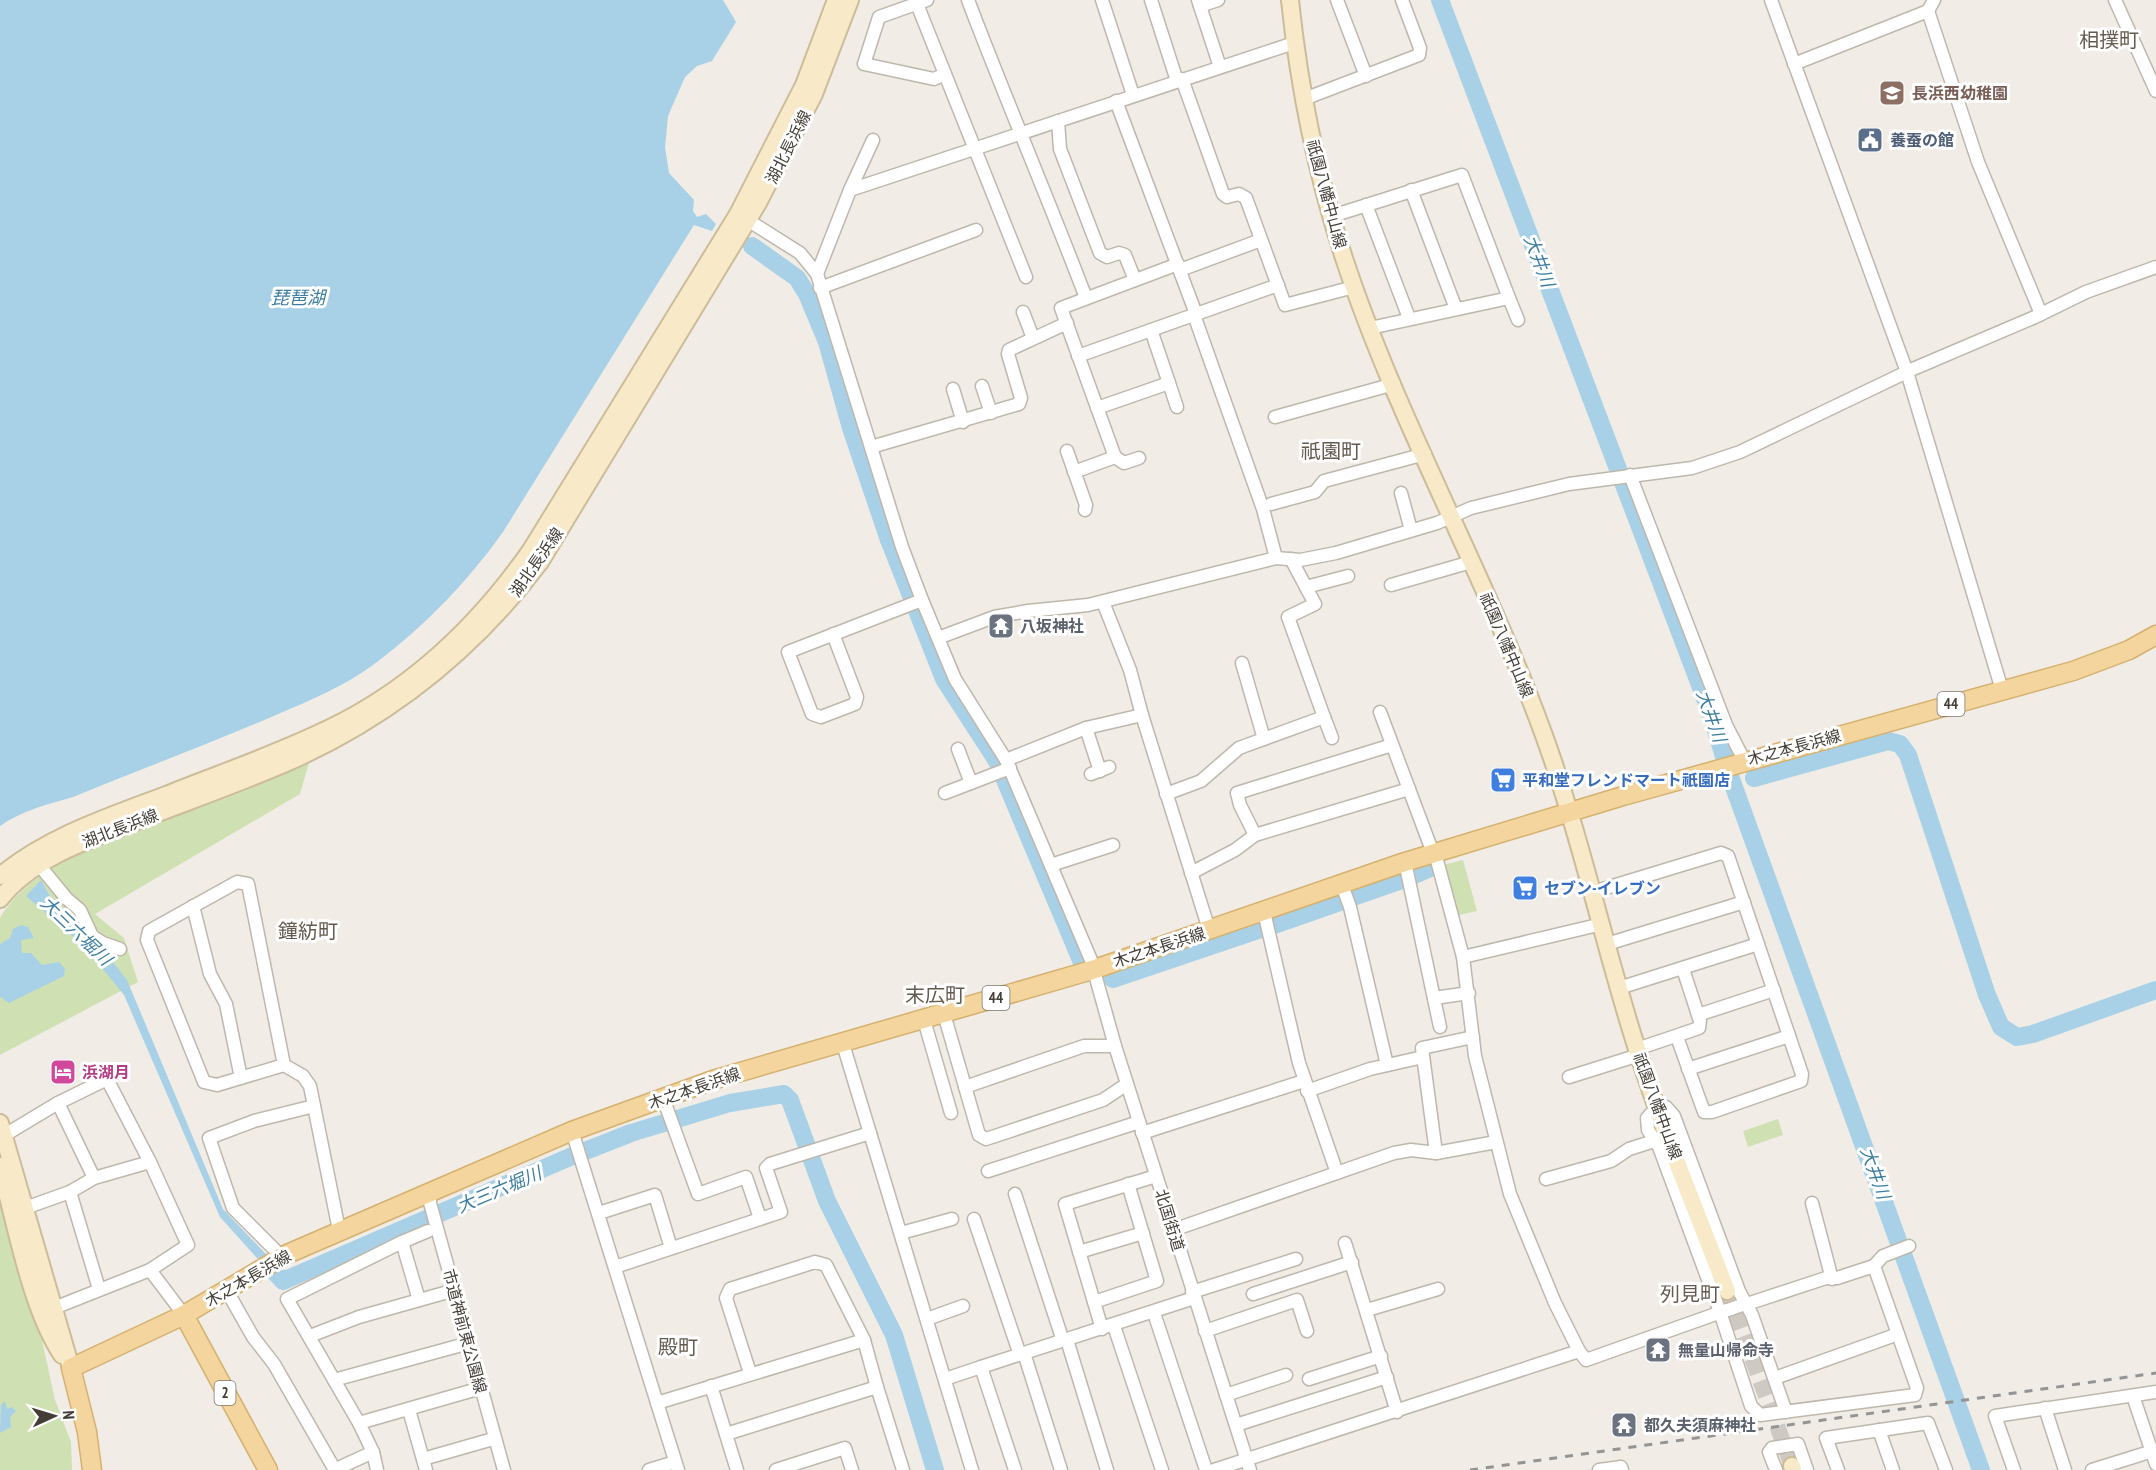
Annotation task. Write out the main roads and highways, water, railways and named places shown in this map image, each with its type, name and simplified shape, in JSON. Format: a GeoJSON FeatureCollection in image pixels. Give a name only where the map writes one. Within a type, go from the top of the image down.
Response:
{"type":"FeatureCollection","features":[{"type":"Feature","properties":{"kind":"main road","name":"湖北長浜線"},"geometry":{"type":"LineString","coordinates":[[0,876],[26,855],[68,833],[332,727],[380,700],[421,671],[494,600],[531,550],[743,217],[800,95],[836,0]]}},
{"type":"Feature","properties":{"kind":"main road","name":"湖北長浜線"},"geometry":{"type":"LineString","coordinates":[[0,899],[10,886],[39,865],[73,846],[285,763],[336,739],[386,711],[429,680],[469,645],[501,612],[540,562],[814,94],[850,0]]}},
{"type":"Feature","properties":{"kind":"main road","name":"祇園八幡中山線"},"geometry":{"type":"LineString","coordinates":[[1290,0],[1294,44],[1304,99],[1332,216],[1354,286],[1543,731],[1593,892],[1618,988],[1638,1052],[1727,1291]]}},
{"type":"Feature","properties":{"kind":"main road","name":"木之本長浜線"},"geometry":{"type":"LineString","coordinates":[[71,1368],[184,1315],[283,1256],[343,1230],[431,1200],[575,1138],[665,1104],[716,1079],[1092,970],[1405,862],[1569,812],[1742,761],[2073,671],[2129,650],[2156,635]]}},
{"type":"Feature","properties":{"kind":"main road"},"geometry":{"type":"LineString","coordinates":[[2,1129],[71,1368],[87,1431],[92,1470]]}},
{"type":"Feature","properties":{"kind":"main road"},"geometry":{"type":"LineString","coordinates":[[0,1166],[40,1309],[50,1337],[71,1368]]}},
{"type":"Feature","properties":{"kind":"main road","name":"2"},"geometry":{"type":"LineString","coordinates":[[184,1315],[268,1470]]}},
{"type":"Feature","properties":{"kind":"water","name":"琵琶湖"},"geometry":{"type":"Polygon","coordinates":[[[0,0],[723,0],[736,22],[712,61],[697,66],[685,77],[668,116],[665,147],[669,173],[694,200],[693,211],[697,217],[706,214],[716,224],[712,231],[694,225],[503,532],[461,585],[395,648],[341,685],[251,726],[73,797],[26,812],[0,826],[0,0]]]}},
{"type":"Feature","properties":{"kind":"water"},"geometry":{"type":"Polygon","coordinates":[[[41,880],[52,900],[83,924],[127,980],[223,1209],[283,1272],[289,1273],[296,1281],[284,1288],[220,1217],[124,995],[85,947],[26,896],[41,880]]]}},
{"type":"Feature","properties":{"kind":"water"},"geometry":{"type":"Polygon","coordinates":[[[21,925],[28,927],[34,938],[21,940],[22,953],[31,953],[42,965],[59,962],[65,969],[64,976],[9,1003],[0,997],[0,944],[10,938],[13,929],[21,925]]]}},
{"type":"Feature","properties":{"kind":"water"},"geometry":{"type":"Polygon","coordinates":[[[5,1401],[7,1409],[12,1407],[16,1411],[10,1417],[11,1427],[0,1433],[1,1405],[5,1401]]]}},
{"type":"Feature","properties":{"kind":"waterway","name":"大井川"},"geometry":{"type":"LineString","coordinates":[[1440,0],[1711,714],[1730,776],[1981,1470]]}},
{"type":"Feature","properties":{"kind":"waterway"},"geometry":{"type":"LineString","coordinates":[[752,246],[797,278],[807,294],[827,342],[851,428],[889,540],[944,679],[997,761],[1081,960]]}},
{"type":"Feature","properties":{"kind":"waterway"},"geometry":{"type":"LineString","coordinates":[[1754,778],[1888,741],[1900,744],[1908,755],[1987,995],[2001,1027],[2017,1037],[2033,1034],[2156,990]]}},
{"type":"Feature","properties":{"kind":"waterway"},"geometry":{"type":"LineString","coordinates":[[1412,876],[1435,866]]}},
{"type":"Feature","properties":{"kind":"waterway"},"geometry":{"type":"LineString","coordinates":[[1353,897],[1405,879]]}},
{"type":"Feature","properties":{"kind":"waterway"},"geometry":{"type":"LineString","coordinates":[[1274,925],[1343,901]]}},
{"type":"Feature","properties":{"kind":"waterway"},"geometry":{"type":"LineString","coordinates":[[1113,979],[1264,928]]}},
{"type":"Feature","properties":{"kind":"waterway","name":"大三六堀川"},"geometry":{"type":"LineString","coordinates":[[274,1271],[283,1281],[631,1133],[730,1103],[784,1094],[790,1100],[827,1201],[894,1335],[935,1470]]}},
{"type":"Feature","properties":{"kind":"tunnel"},"geometry":{"type":"LineString","coordinates":[[1727,1291],[1792,1466]]}},
{"type":"Feature","properties":{"kind":"railway"},"geometry":{"type":"LineString","coordinates":[[1470,1470],[2156,1373]]}},
{"type":"Feature","properties":{"kind":"place","name":"長浜西幼稚園"},"geometry":{"type":"Point","coordinates":[1892,93]}},
{"type":"Feature","properties":{"kind":"place","name":"養蚕の館"},"geometry":{"type":"Point","coordinates":[1870,140]}},
{"type":"Feature","properties":{"kind":"place","name":"八坂神社"},"geometry":{"type":"Point","coordinates":[1001,626]}},
{"type":"Feature","properties":{"kind":"place","name":"平和堂フレンドマート祇園店"},"geometry":{"type":"Point","coordinates":[1503,780]}},
{"type":"Feature","properties":{"kind":"place","name":"セブン-イレブン"},"geometry":{"type":"Point","coordinates":[1525,888]}},
{"type":"Feature","properties":{"kind":"place","name":"浜湖月"},"geometry":{"type":"Point","coordinates":[63,1072]}},
{"type":"Feature","properties":{"kind":"place","name":"無量山帰命寺"},"geometry":{"type":"Point","coordinates":[1658,1350]}},
{"type":"Feature","properties":{"kind":"place","name":"都久夫須麻神社"},"geometry":{"type":"Point","coordinates":[1624,1425]}},
{"type":"Feature","properties":{"kind":"district","name":"相撲町"},"geometry":{"type":"Point","coordinates":[2109,40]}},
{"type":"Feature","properties":{"kind":"district","name":"祇園町"},"geometry":{"type":"Point","coordinates":[1331,451]}},
{"type":"Feature","properties":{"kind":"district","name":"鐘紡町"},"geometry":{"type":"Point","coordinates":[308,931]}},
{"type":"Feature","properties":{"kind":"district","name":"末広町"},"geometry":{"type":"Point","coordinates":[935,995]}},
{"type":"Feature","properties":{"kind":"district","name":"列見町"},"geometry":{"type":"Point","coordinates":[1690,1294]}},
{"type":"Feature","properties":{"kind":"district","name":"殿町"},"geometry":{"type":"Point","coordinates":[678,1347]}}]}
